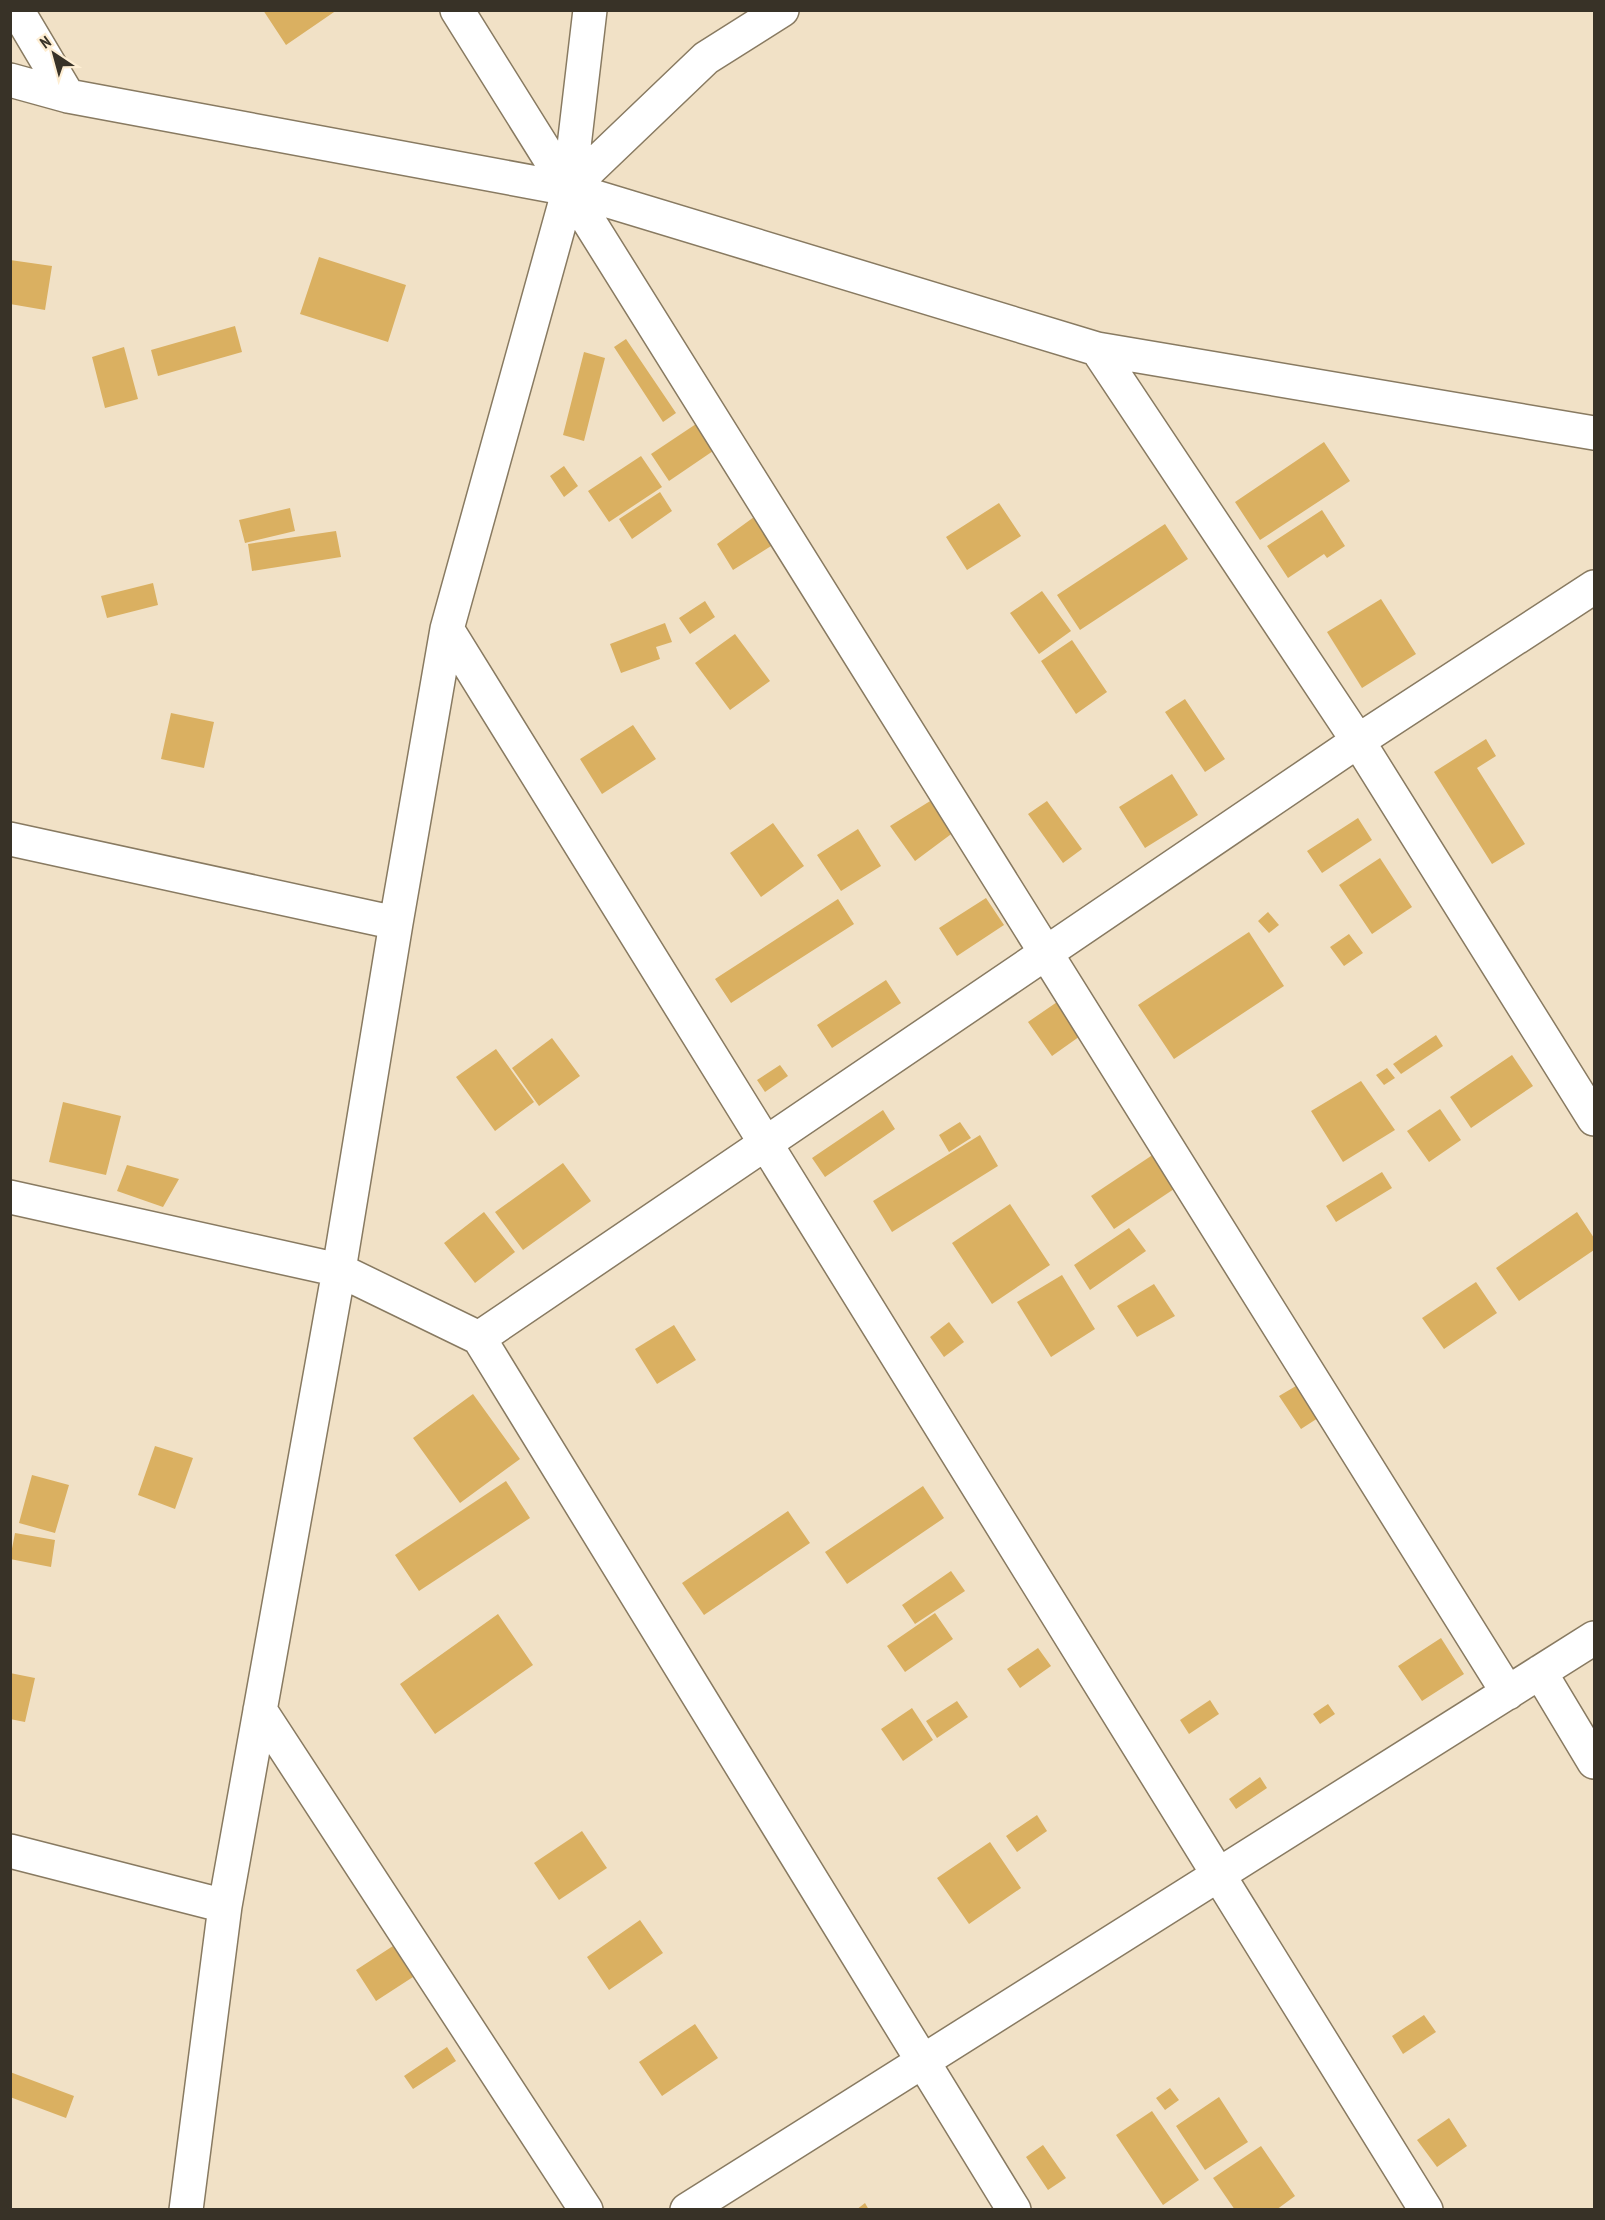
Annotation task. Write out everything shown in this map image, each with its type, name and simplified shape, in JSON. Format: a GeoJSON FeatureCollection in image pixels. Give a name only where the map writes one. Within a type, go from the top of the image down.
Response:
{"type":"FeatureCollection","features":[{"type":"Feature","properties":{"kind":"street"},"geometry":{"type":"LineString","coordinates":[[17,10],[68,96]]}},
{"type":"Feature","properties":{"kind":"street"},"geometry":{"type":"LineString","coordinates":[[457,10],[1508,1693]]}},
{"type":"Feature","properties":{"kind":"street"},"geometry":{"type":"LineString","coordinates":[[186,2210],[225,1906],[339,1270],[447,629],[568,189],[590,10]]}},
{"type":"Feature","properties":{"kind":"street"},"geometry":{"type":"LineString","coordinates":[[568,189],[706,58],[782,10]]}},
{"type":"Feature","properties":{"kind":"street"},"geometry":{"type":"LineString","coordinates":[[10,80],[68,96],[568,189],[1097,349],[1594,433]]}},
{"type":"Feature","properties":{"kind":"street"},"geometry":{"type":"LineString","coordinates":[[1097,349],[1358,741],[1594,1119]]}},
{"type":"Feature","properties":{"kind":"street"},"geometry":{"type":"LineString","coordinates":[[480,1338],[1358,741],[1594,587]]}},
{"type":"Feature","properties":{"kind":"street"},"geometry":{"type":"LineString","coordinates":[[447,629],[1426,2210]]}},
{"type":"Feature","properties":{"kind":"street"},"geometry":{"type":"LineString","coordinates":[[10,839],[396,922]]}},
{"type":"Feature","properties":{"kind":"street"},"geometry":{"type":"LineString","coordinates":[[10,1197],[339,1270],[480,1338],[1014,2210]]}},
{"type":"Feature","properties":{"kind":"street"},"geometry":{"type":"LineString","coordinates":[[687,2210],[1594,1638]]}},
{"type":"Feature","properties":{"kind":"street"},"geometry":{"type":"LineString","coordinates":[[1540,1672],[1594,1762]]}},
{"type":"Feature","properties":{"kind":"street"},"geometry":{"type":"LineString","coordinates":[[260,1710],[586,2210]]}},
{"type":"Feature","properties":{"kind":"street"},"geometry":{"type":"LineString","coordinates":[[10,1851],[225,1906]]}},
{"type":"Feature","properties":{"kind":"building"},"geometry":{"type":"Polygon","coordinates":[[[263,10],[337,10],[286,45],[263,10]]]}},
{"type":"Feature","properties":{"kind":"building"},"geometry":{"type":"Polygon","coordinates":[[[319,257],[406,285],[388,342],[300,314],[319,257]]]}},
{"type":"Feature","properties":{"kind":"building"},"geometry":{"type":"Polygon","coordinates":[[[10,260],[52,266],[45,310],[10,304],[10,260]]]}},
{"type":"Feature","properties":{"kind":"building"},"geometry":{"type":"Polygon","coordinates":[[[235,326],[242,352],[158,376],[151,350],[235,326]]]}},
{"type":"Feature","properties":{"kind":"building"},"geometry":{"type":"Polygon","coordinates":[[[626,339],[676,413],[663,422],[614,347],[626,339]]]}},
{"type":"Feature","properties":{"kind":"building"},"geometry":{"type":"Polygon","coordinates":[[[124,347],[138,399],[105,408],[92,357],[124,347]]]}},
{"type":"Feature","properties":{"kind":"building"},"geometry":{"type":"Polygon","coordinates":[[[584,352],[605,358],[584,441],[563,435],[584,352]]]}},
{"type":"Feature","properties":{"kind":"building"},"geometry":{"type":"Polygon","coordinates":[[[699,422],[716,449],[669,481],[651,454],[699,422]]]}},
{"type":"Feature","properties":{"kind":"building"},"geometry":{"type":"Polygon","coordinates":[[[1324,442],[1350,481],[1260,540],[1235,502],[1324,442]]]}},
{"type":"Feature","properties":{"kind":"building"},"geometry":{"type":"Polygon","coordinates":[[[641,456],[662,487],[609,522],[588,491],[641,456]]]}},
{"type":"Feature","properties":{"kind":"building"},"geometry":{"type":"Polygon","coordinates":[[[564,466],[578,486],[564,497],[550,476],[564,466]]]}},
{"type":"Feature","properties":{"kind":"building"},"geometry":{"type":"Polygon","coordinates":[[[660,492],[672,511],[632,539],[619,519],[660,492]]]}},
{"type":"Feature","properties":{"kind":"building"},"geometry":{"type":"Polygon","coordinates":[[[999,503],[1021,536],[967,570],[946,537],[999,503]]]}},
{"type":"Feature","properties":{"kind":"building"},"geometry":{"type":"Polygon","coordinates":[[[290,508],[295,531],[245,543],[239,520],[290,508]]]}},
{"type":"Feature","properties":{"kind":"building"},"geometry":{"type":"Polygon","coordinates":[[[1322,510],[1345,546],[1327,558],[1324,554],[1288,578],[1267,546],[1322,510]]]}},
{"type":"Feature","properties":{"kind":"building"},"geometry":{"type":"Polygon","coordinates":[[[754,517],[779,541],[733,570],[717,544],[754,517]]]}},
{"type":"Feature","properties":{"kind":"building"},"geometry":{"type":"Polygon","coordinates":[[[1165,524],[1188,559],[1080,630],[1057,595],[1165,524]]]}},
{"type":"Feature","properties":{"kind":"building"},"geometry":{"type":"Polygon","coordinates":[[[336,531],[341,557],[252,571],[248,544],[336,531]]]}},
{"type":"Feature","properties":{"kind":"building"},"geometry":{"type":"Polygon","coordinates":[[[153,583],[158,605],[107,618],[101,596],[153,583]]]}},
{"type":"Feature","properties":{"kind":"building"},"geometry":{"type":"Polygon","coordinates":[[[1042,591],[1071,631],[1039,654],[1010,613],[1042,591]]]}},
{"type":"Feature","properties":{"kind":"building"},"geometry":{"type":"Polygon","coordinates":[[[1381,599],[1416,654],[1362,688],[1327,632],[1381,599]]]}},
{"type":"Feature","properties":{"kind":"building"},"geometry":{"type":"Polygon","coordinates":[[[705,601],[715,617],[690,634],[679,618],[705,601]]]}},
{"type":"Feature","properties":{"kind":"building"},"geometry":{"type":"Polygon","coordinates":[[[665,623],[672,642],[656,647],[660,659],[621,673],[610,644],[665,623]]]}},
{"type":"Feature","properties":{"kind":"building"},"geometry":{"type":"Polygon","coordinates":[[[735,634],[770,681],[730,710],[695,663],[735,634]]]}},
{"type":"Feature","properties":{"kind":"building"},"geometry":{"type":"Polygon","coordinates":[[[1072,640],[1107,692],[1076,714],[1041,661],[1072,640]]]}},
{"type":"Feature","properties":{"kind":"building"},"geometry":{"type":"Polygon","coordinates":[[[1185,699],[1225,759],[1205,772],[1165,712],[1185,699]]]}},
{"type":"Feature","properties":{"kind":"building"},"geometry":{"type":"Polygon","coordinates":[[[171,713],[214,722],[204,768],[161,759],[171,713]]]}},
{"type":"Feature","properties":{"kind":"building"},"geometry":{"type":"Polygon","coordinates":[[[633,725],[656,759],[602,794],[580,759],[633,725]]]}},
{"type":"Feature","properties":{"kind":"building"},"geometry":{"type":"Polygon","coordinates":[[[1486,739],[1496,756],[1477,768],[1525,844],[1492,864],[1434,772],[1486,739]]]}},
{"type":"Feature","properties":{"kind":"building"},"geometry":{"type":"Polygon","coordinates":[[[1172,774],[1198,815],[1145,848],[1119,807],[1172,774]]]}},
{"type":"Feature","properties":{"kind":"building"},"geometry":{"type":"Polygon","coordinates":[[[935,798],[958,829],[915,861],[890,826],[935,798]]]}},
{"type":"Feature","properties":{"kind":"building"},"geometry":{"type":"Polygon","coordinates":[[[1047,801],[1082,849],[1063,863],[1028,814],[1047,801]]]}},
{"type":"Feature","properties":{"kind":"building"},"geometry":{"type":"Polygon","coordinates":[[[1358,818],[1372,840],[1322,873],[1307,851],[1358,818]]]}},
{"type":"Feature","properties":{"kind":"building"},"geometry":{"type":"Polygon","coordinates":[[[773,823],[804,866],[761,897],[730,853],[773,823]]]}},
{"type":"Feature","properties":{"kind":"building"},"geometry":{"type":"Polygon","coordinates":[[[858,829],[881,866],[841,891],[817,855],[858,829]]]}},
{"type":"Feature","properties":{"kind":"building"},"geometry":{"type":"Polygon","coordinates":[[[1380,858],[1412,907],[1372,934],[1339,885],[1380,858]]]}},
{"type":"Feature","properties":{"kind":"building"},"geometry":{"type":"Polygon","coordinates":[[[986,898],[1004,925],[957,956],[939,928],[986,898]]]}},
{"type":"Feature","properties":{"kind":"building"},"geometry":{"type":"Polygon","coordinates":[[[838,899],[854,924],[731,1003],[715,979],[838,899]]]}},
{"type":"Feature","properties":{"kind":"building"},"geometry":{"type":"Polygon","coordinates":[[[1268,912],[1279,925],[1269,933],[1258,921],[1268,912]]]}},
{"type":"Feature","properties":{"kind":"building"},"geometry":{"type":"Polygon","coordinates":[[[1249,932],[1284,986],[1174,1059],[1138,1005],[1249,932]]]}},
{"type":"Feature","properties":{"kind":"building"},"geometry":{"type":"Polygon","coordinates":[[[1349,934],[1363,953],[1344,966],[1330,947],[1349,934]]]}},
{"type":"Feature","properties":{"kind":"building"},"geometry":{"type":"Polygon","coordinates":[[[886,980],[901,1003],[832,1048],[817,1025],[886,980]]]}},
{"type":"Feature","properties":{"kind":"building"},"geometry":{"type":"Polygon","coordinates":[[[1060,1000],[1083,1034],[1052,1056],[1028,1022],[1060,1000]]]}},
{"type":"Feature","properties":{"kind":"building"},"geometry":{"type":"Polygon","coordinates":[[[1436,1035],[1443,1046],[1401,1074],[1393,1064],[1436,1035]]]}},
{"type":"Feature","properties":{"kind":"building"},"geometry":{"type":"Polygon","coordinates":[[[552,1038],[580,1076],[539,1106],[512,1068],[552,1038]]]}},
{"type":"Feature","properties":{"kind":"building"},"geometry":{"type":"Polygon","coordinates":[[[496,1049],[534,1102],[495,1131],[456,1077],[496,1049]]]}},
{"type":"Feature","properties":{"kind":"building"},"geometry":{"type":"Polygon","coordinates":[[[1512,1055],[1533,1086],[1471,1128],[1450,1097],[1512,1055]]]}},
{"type":"Feature","properties":{"kind":"building"},"geometry":{"type":"Polygon","coordinates":[[[780,1065],[788,1076],[765,1092],[757,1080],[780,1065]]]}},
{"type":"Feature","properties":{"kind":"building"},"geometry":{"type":"Polygon","coordinates":[[[1387,1068],[1395,1078],[1384,1085],[1376,1075],[1387,1068]]]}},
{"type":"Feature","properties":{"kind":"building"},"geometry":{"type":"Polygon","coordinates":[[[1361,1081],[1395,1130],[1343,1162],[1311,1111],[1361,1081]]]}},
{"type":"Feature","properties":{"kind":"building"},"geometry":{"type":"Polygon","coordinates":[[[63,1102],[121,1116],[106,1175],[49,1162],[63,1102]]]}},
{"type":"Feature","properties":{"kind":"building"},"geometry":{"type":"Polygon","coordinates":[[[1440,1109],[1461,1140],[1429,1162],[1407,1131],[1440,1109]]]}},
{"type":"Feature","properties":{"kind":"building"},"geometry":{"type":"Polygon","coordinates":[[[883,1110],[895,1129],[825,1177],[812,1158],[883,1110]]]}},
{"type":"Feature","properties":{"kind":"building"},"geometry":{"type":"Polygon","coordinates":[[[960,1122],[971,1138],[949,1152],[939,1135],[960,1122]]]}},
{"type":"Feature","properties":{"kind":"building"},"geometry":{"type":"Polygon","coordinates":[[[980,1135],[998,1166],[892,1232],[873,1201],[980,1135]]]}},
{"type":"Feature","properties":{"kind":"building"},"geometry":{"type":"Polygon","coordinates":[[[1160,1150],[1183,1183],[1114,1229],[1091,1196],[1160,1150]]]}},
{"type":"Feature","properties":{"kind":"building"},"geometry":{"type":"Polygon","coordinates":[[[563,1163],[591,1201],[523,1250],[495,1212],[563,1163]]]}},
{"type":"Feature","properties":{"kind":"building"},"geometry":{"type":"Polygon","coordinates":[[[127,1165],[179,1179],[163,1207],[117,1191],[127,1165]]]}},
{"type":"Feature","properties":{"kind":"building"},"geometry":{"type":"Polygon","coordinates":[[[1382,1172],[1392,1188],[1336,1222],[1326,1206],[1382,1172]]]}},
{"type":"Feature","properties":{"kind":"building"},"geometry":{"type":"Polygon","coordinates":[[[1010,1204],[1050,1265],[992,1304],[952,1243],[1010,1204]]]}},
{"type":"Feature","properties":{"kind":"building"},"geometry":{"type":"Polygon","coordinates":[[[484,1212],[515,1252],[475,1283],[444,1243],[484,1212]]]}},
{"type":"Feature","properties":{"kind":"building"},"geometry":{"type":"Polygon","coordinates":[[[1577,1212],[1594,1238],[1594,1250],[1519,1301],[1496,1268],[1577,1212]]]}},
{"type":"Feature","properties":{"kind":"building"},"geometry":{"type":"Polygon","coordinates":[[[1129,1228],[1146,1251],[1090,1290],[1074,1265],[1129,1228]]]}},
{"type":"Feature","properties":{"kind":"building"},"geometry":{"type":"Polygon","coordinates":[[[1062,1275],[1095,1329],[1051,1357],[1017,1302],[1062,1275]]]}},
{"type":"Feature","properties":{"kind":"building"},"geometry":{"type":"Polygon","coordinates":[[[1476,1282],[1497,1313],[1444,1349],[1422,1318],[1476,1282]]]}},
{"type":"Feature","properties":{"kind":"building"},"geometry":{"type":"Polygon","coordinates":[[[1154,1284],[1175,1316],[1137,1337],[1117,1306],[1154,1284]]]}},
{"type":"Feature","properties":{"kind":"building"},"geometry":{"type":"Polygon","coordinates":[[[949,1322],[964,1342],[944,1357],[930,1337],[949,1322]]]}},
{"type":"Feature","properties":{"kind":"building"},"geometry":{"type":"Polygon","coordinates":[[[674,1325],[696,1360],[657,1384],[635,1349],[674,1325]]]}},
{"type":"Feature","properties":{"kind":"building"},"geometry":{"type":"Polygon","coordinates":[[[1296,1386],[1318,1418],[1301,1429],[1279,1396],[1296,1386]]]}},
{"type":"Feature","properties":{"kind":"building"},"geometry":{"type":"Polygon","coordinates":[[[473,1394],[520,1459],[460,1503],[413,1438],[473,1394]]]}},
{"type":"Feature","properties":{"kind":"building"},"geometry":{"type":"Polygon","coordinates":[[[155,1446],[193,1458],[175,1509],[138,1495],[155,1446]]]}},
{"type":"Feature","properties":{"kind":"building"},"geometry":{"type":"Polygon","coordinates":[[[32,1475],[69,1485],[55,1533],[19,1523],[32,1475]]]}},
{"type":"Feature","properties":{"kind":"building"},"geometry":{"type":"Polygon","coordinates":[[[506,1481],[530,1518],[419,1591],[395,1555],[506,1481]]]}},
{"type":"Feature","properties":{"kind":"building"},"geometry":{"type":"Polygon","coordinates":[[[923,1486],[944,1518],[847,1584],[825,1552],[923,1486]]]}},
{"type":"Feature","properties":{"kind":"building"},"geometry":{"type":"Polygon","coordinates":[[[788,1511],[810,1543],[704,1615],[682,1583],[788,1511]]]}},
{"type":"Feature","properties":{"kind":"building"},"geometry":{"type":"Polygon","coordinates":[[[15,1533],[55,1540],[51,1567],[10,1559],[15,1533]]]}},
{"type":"Feature","properties":{"kind":"building"},"geometry":{"type":"Polygon","coordinates":[[[951,1571],[965,1591],[915,1624],[902,1605],[951,1571]]]}},
{"type":"Feature","properties":{"kind":"building"},"geometry":{"type":"Polygon","coordinates":[[[935,1613],[953,1639],[905,1672],[887,1646],[935,1613]]]}},
{"type":"Feature","properties":{"kind":"building"},"geometry":{"type":"Polygon","coordinates":[[[498,1614],[533,1665],[435,1734],[400,1684],[498,1614]]]}},
{"type":"Feature","properties":{"kind":"building"},"geometry":{"type":"Polygon","coordinates":[[[1441,1638],[1464,1674],[1422,1701],[1398,1666],[1441,1638]]]}},
{"type":"Feature","properties":{"kind":"building"},"geometry":{"type":"Polygon","coordinates":[[[1038,1648],[1051,1666],[1020,1688],[1007,1669],[1038,1648]]]}},
{"type":"Feature","properties":{"kind":"building"},"geometry":{"type":"Polygon","coordinates":[[[10,1673],[35,1678],[25,1722],[10,1719],[10,1673]]]}},
{"type":"Feature","properties":{"kind":"building"},"geometry":{"type":"Polygon","coordinates":[[[1210,1700],[1219,1714],[1189,1734],[1180,1720],[1210,1700]]]}},
{"type":"Feature","properties":{"kind":"building"},"geometry":{"type":"Polygon","coordinates":[[[957,1701],[968,1717],[937,1738],[926,1721],[957,1701]]]}},
{"type":"Feature","properties":{"kind":"building"},"geometry":{"type":"Polygon","coordinates":[[[1328,1704],[1335,1714],[1320,1724],[1313,1714],[1328,1704]]]}},
{"type":"Feature","properties":{"kind":"building"},"geometry":{"type":"Polygon","coordinates":[[[912,1708],[933,1740],[903,1761],[881,1729],[912,1708]]]}},
{"type":"Feature","properties":{"kind":"building"},"geometry":{"type":"Polygon","coordinates":[[[1260,1777],[1267,1788],[1236,1809],[1229,1799],[1260,1777]]]}},
{"type":"Feature","properties":{"kind":"building"},"geometry":{"type":"Polygon","coordinates":[[[1037,1815],[1047,1831],[1017,1852],[1006,1836],[1037,1815]]]}},
{"type":"Feature","properties":{"kind":"building"},"geometry":{"type":"Polygon","coordinates":[[[582,1831],[607,1868],[559,1900],[534,1863],[582,1831]]]}},
{"type":"Feature","properties":{"kind":"building"},"geometry":{"type":"Polygon","coordinates":[[[990,1842],[1021,1888],[969,1924],[937,1878],[990,1842]]]}},
{"type":"Feature","properties":{"kind":"building"},"geometry":{"type":"Polygon","coordinates":[[[640,1920],[663,1953],[609,1990],[587,1957],[640,1920]]]}},
{"type":"Feature","properties":{"kind":"building"},"geometry":{"type":"Polygon","coordinates":[[[393,1946],[413,1977],[376,2001],[356,1970],[393,1946]]]}},
{"type":"Feature","properties":{"kind":"building"},"geometry":{"type":"Polygon","coordinates":[[[1424,2015],[1436,2032],[1403,2054],[1392,2036],[1424,2015]]]}},
{"type":"Feature","properties":{"kind":"building"},"geometry":{"type":"Polygon","coordinates":[[[695,2024],[718,2058],[662,2096],[639,2062],[695,2024]]]}},
{"type":"Feature","properties":{"kind":"building"},"geometry":{"type":"Polygon","coordinates":[[[447,2047],[456,2061],[413,2089],[404,2076],[447,2047]]]}},
{"type":"Feature","properties":{"kind":"building"},"geometry":{"type":"Polygon","coordinates":[[[10,2072],[74,2096],[66,2118],[10,2097],[10,2072]]]}},
{"type":"Feature","properties":{"kind":"building"},"geometry":{"type":"Polygon","coordinates":[[[1170,2088],[1179,2100],[1165,2110],[1156,2098],[1170,2088]]]}},
{"type":"Feature","properties":{"kind":"building"},"geometry":{"type":"Polygon","coordinates":[[[1219,2097],[1248,2142],[1205,2170],[1176,2126],[1219,2097]]]}},
{"type":"Feature","properties":{"kind":"building"},"geometry":{"type":"Polygon","coordinates":[[[1152,2111],[1199,2180],[1163,2205],[1116,2135],[1152,2111]]]}},
{"type":"Feature","properties":{"kind":"building"},"geometry":{"type":"Polygon","coordinates":[[[1449,2118],[1467,2146],[1437,2167],[1417,2140],[1449,2118]]]}},
{"type":"Feature","properties":{"kind":"building"},"geometry":{"type":"Polygon","coordinates":[[[1043,2145],[1066,2178],[1048,2190],[1026,2157],[1043,2145]]]}},
{"type":"Feature","properties":{"kind":"building"},"geometry":{"type":"Polygon","coordinates":[[[1261,2146],[1295,2196],[1276,2210],[1235,2210],[1213,2178],[1261,2146]]]}},
{"type":"Feature","properties":{"kind":"building"},"geometry":{"type":"Polygon","coordinates":[[[865,2203],[869,2210],[856,2210],[865,2203]]]}}]}
